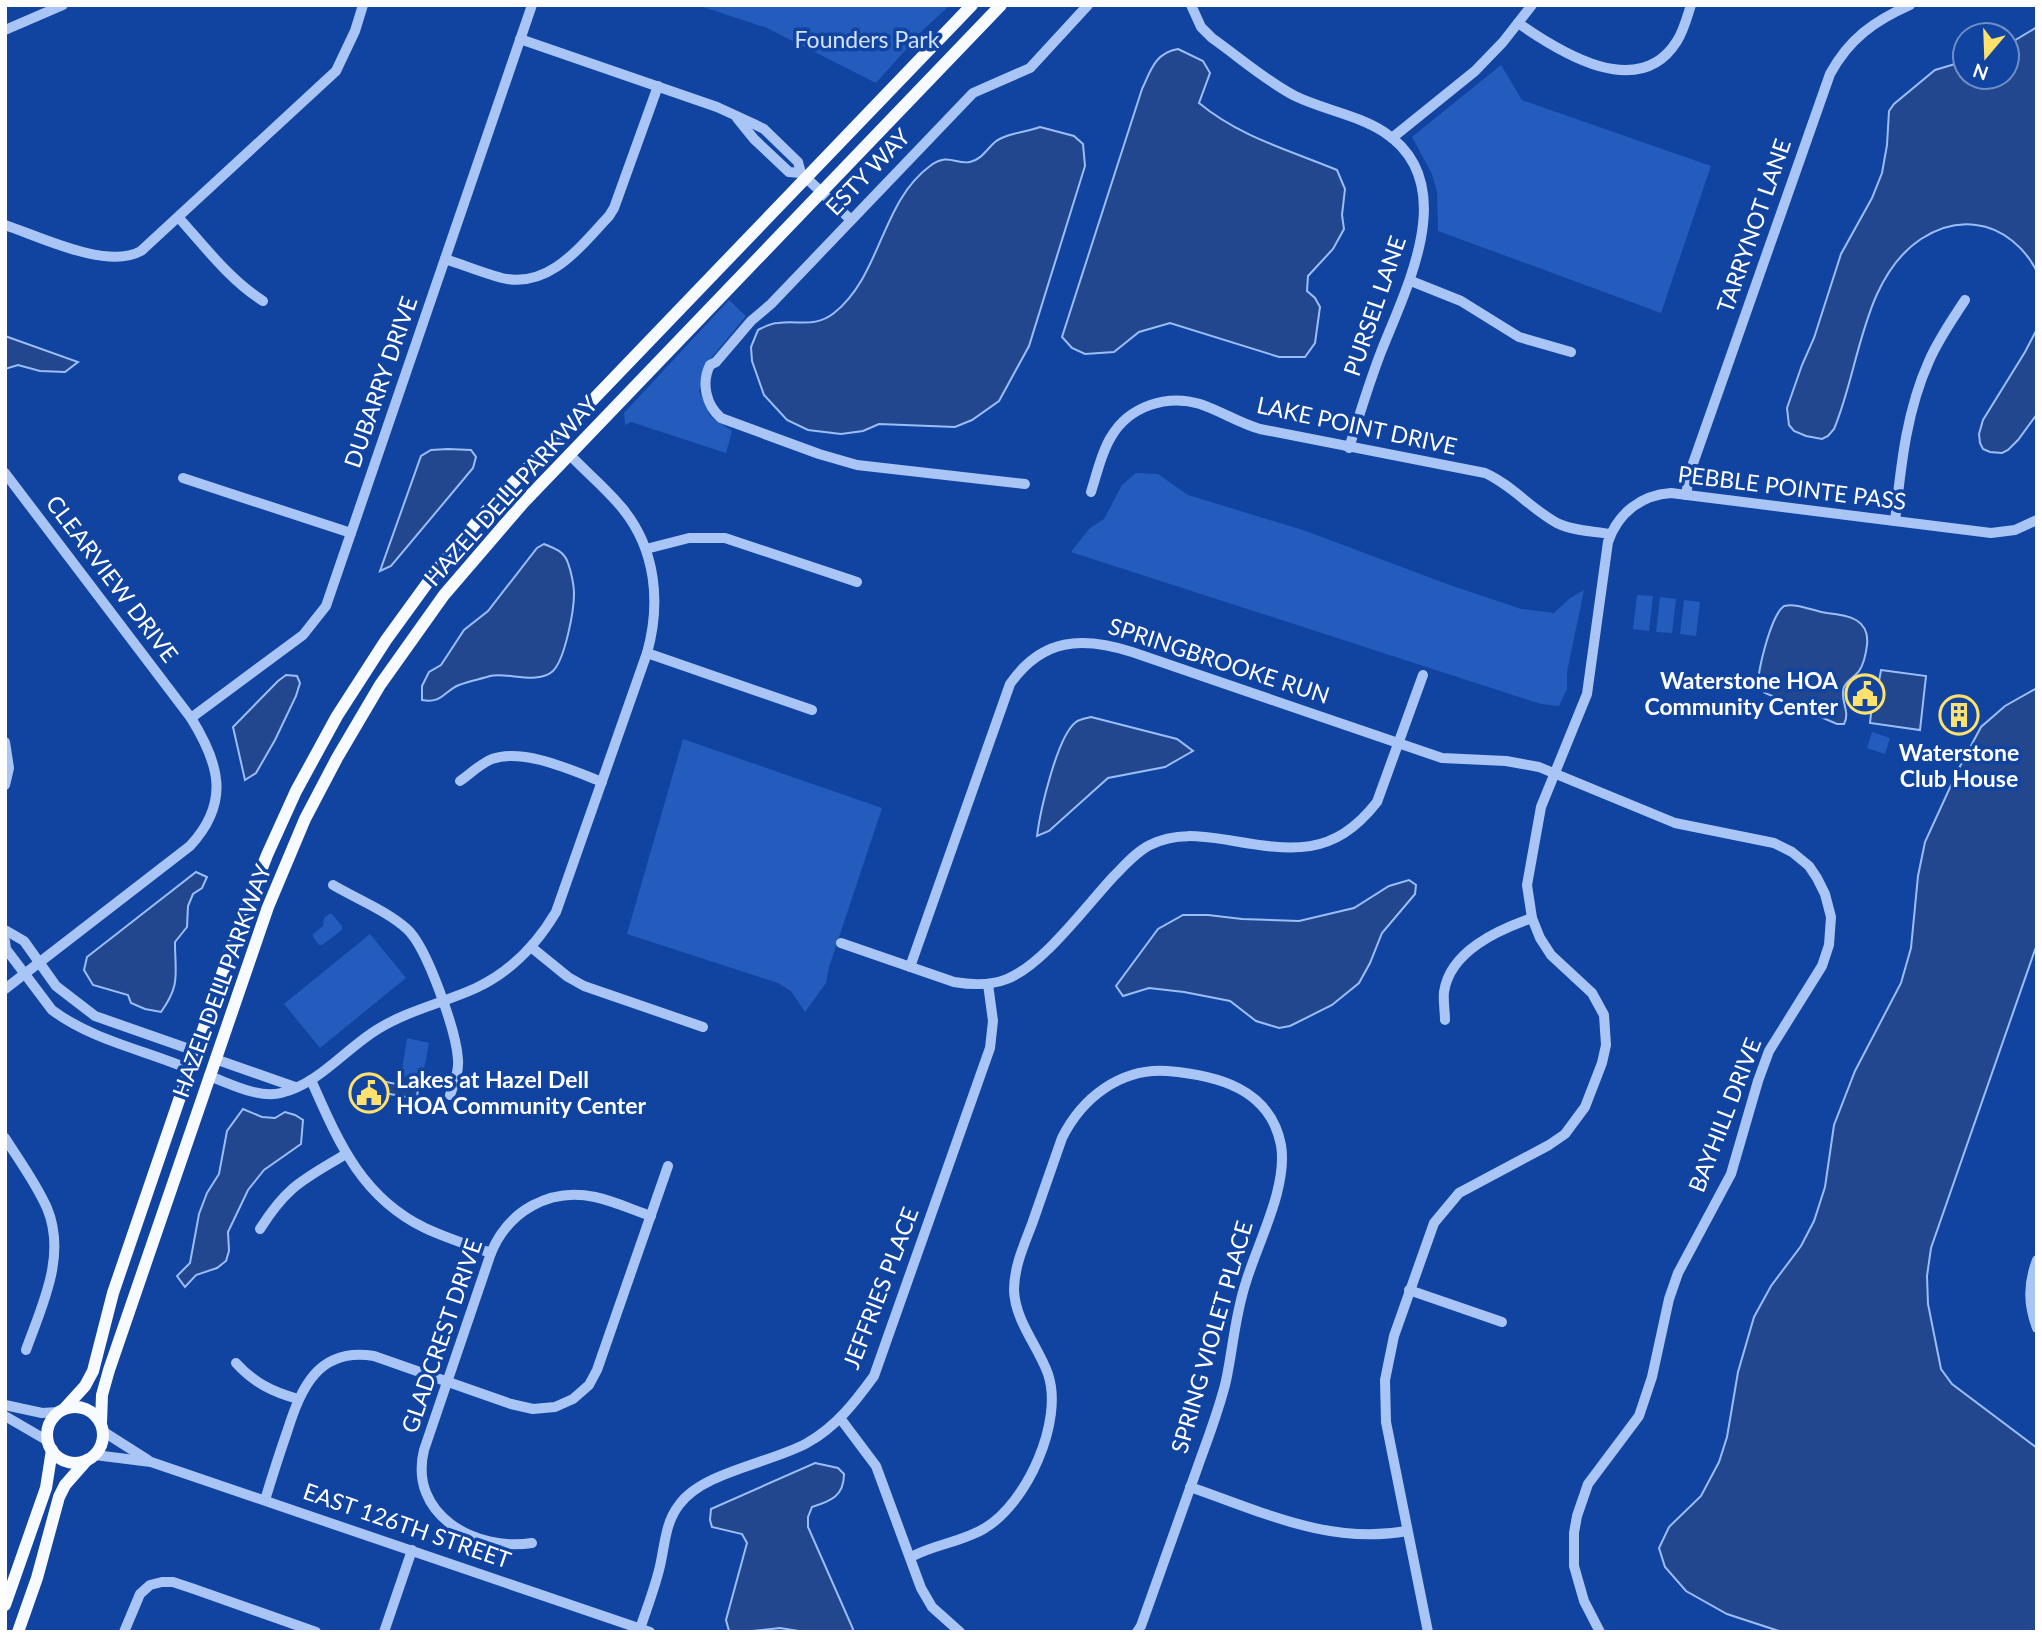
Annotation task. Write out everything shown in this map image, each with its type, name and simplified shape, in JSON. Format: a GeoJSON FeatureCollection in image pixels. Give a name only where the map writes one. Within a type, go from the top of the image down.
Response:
{"type":"FeatureCollection","features":[{"type":"Feature","properties":{"kind":"main road","name":"HAZEL DELL PARKWAY"},"geometry":{"type":"LineString","coordinates":[[61,1410],[85,1386],[93,1371],[113,1293],[254,884],[296,791],[356,684],[402,615],[439,567],[504,492],[803,176],[972,5]]}},
{"type":"Feature","properties":{"kind":"main road","name":"HAZEL DELL PARKWAY"},"geometry":{"type":"LineString","coordinates":[[102,1427],[102,1395],[106,1380],[256,939],[305,819],[380,685],[444,595],[505,522],[1001,5]]}},
{"type":"Feature","properties":{"kind":"main road"},"geometry":{"type":"LineString","coordinates":[[5,1605],[46,1488],[49,1423],[61,1410],[75,1406],[85,1408],[94,1414],[102,1427],[103,1442],[65,1485],[59,1497],[37,1578],[18,1632]]}},
{"type":"Feature","properties":{"kind":"main road"},"geometry":{"type":"LineString","coordinates":[[50,1446],[58,1458],[68,1462],[91,1457]]}},
{"type":"Feature","properties":{"kind":"street"},"geometry":{"type":"LineString","coordinates":[[5,30],[63,5]]}},
{"type":"Feature","properties":{"kind":"street"},"geometry":{"type":"LineString","coordinates":[[5,225],[84,252],[112,258],[134,255],[141,251],[336,71],[355,31],[363,5]]}},
{"type":"Feature","properties":{"kind":"street","name":"DUBARRY DRIVE"},"geometry":{"type":"LineString","coordinates":[[188,714],[303,635],[326,607],[532,5]]}},
{"type":"Feature","properties":{"kind":"street","name":"ESTY WAY"},"geometry":{"type":"LineString","coordinates":[[1024,484],[846,463],[729,423],[716,414],[706,393],[706,373],[710,365],[716,362],[751,321],[771,304],[973,93],[1033,66],[1088,5]]}},
{"type":"Feature","properties":{"kind":"street","name":"PURSEL LANE"},"geometry":{"type":"LineString","coordinates":[[1191,5],[1201,27],[1212,38],[1278,86],[1312,103],[1376,127],[1392,138],[1413,164],[1422,194],[1422,238],[1410,281],[1377,362],[1349,448]]}},
{"type":"Feature","properties":{"kind":"street"},"geometry":{"type":"LineString","coordinates":[[1392,138],[1475,71],[1532,5]]}},
{"type":"Feature","properties":{"kind":"street"},"geometry":{"type":"LineString","coordinates":[[1518,23],[1588,62],[1610,70],[1628,71],[1650,65],[1671,49],[1679,38],[1691,5]]}},
{"type":"Feature","properties":{"kind":"street","name":"TARRYNOT LANE"},"geometry":{"type":"LineString","coordinates":[[1686,495],[1690,472],[1830,74],[1841,55],[1860,33],[1910,5]]}},
{"type":"Feature","properties":{"kind":"street"},"geometry":{"type":"LineString","coordinates":[[520,39],[736,116],[784,168],[803,176],[851,220]]}},
{"type":"Feature","properties":{"kind":"street"},"geometry":{"type":"LineString","coordinates":[[445,258],[502,278],[518,280],[544,275],[560,266],[602,224],[614,208],[658,86]]}},
{"type":"Feature","properties":{"kind":"street"},"geometry":{"type":"LineString","coordinates":[[179,218],[225,270],[263,301]]}},
{"type":"Feature","properties":{"kind":"street"},"geometry":{"type":"LineString","coordinates":[[1410,281],[1461,301],[1519,337],[1571,352]]}},
{"type":"Feature","properties":{"kind":"street"},"geometry":{"type":"LineString","coordinates":[[1895,521],[1903,448],[1912,406],[1937,344],[1965,300]]}},
{"type":"Feature","properties":{"kind":"street","name":"LAKE POINT DRIVE"},"geometry":{"type":"LineString","coordinates":[[1091,492],[1106,447],[1114,432],[1135,413],[1164,401],[1189,401],[1251,427],[1485,473],[1503,482],[1559,524],[1573,529],[1610,534]]}},
{"type":"Feature","properties":{"kind":"street"},"geometry":{"type":"LineString","coordinates":[[209,1076],[267,1094],[283,1093],[311,1080],[379,1028],[420,1008],[487,982],[531,947],[549,923],[562,898],[647,653],[655,606],[646,549],[623,510],[569,454]]}},
{"type":"Feature","properties":{"kind":"street","name":"CLEARVIEW DRIVE"},"geometry":{"type":"LineString","coordinates":[[5,473],[188,714],[206,742],[216,768],[216,796],[205,828],[190,846],[5,989]]}},
{"type":"Feature","properties":{"kind":"street"},"geometry":{"type":"LineString","coordinates":[[183,478],[351,533]]}},
{"type":"Feature","properties":{"kind":"street","name":"PEBBLE POINTE PASS"},"geometry":{"type":"LineString","coordinates":[[1610,534],[1625,513],[1644,499],[1664,494],[2000,533],[2015,530],[2037,520]]}},
{"type":"Feature","properties":{"kind":"street"},"geometry":{"type":"LineString","coordinates":[[1428,1632],[1386,1422],[1388,1359],[1409,1290],[1434,1223],[1459,1193],[1539,1151],[1564,1134],[1578,1118],[1594,1089],[1606,1045],[1604,1015],[1591,993],[1551,954],[1540,938],[1528,901],[1529,867],[1541,807],[1587,694],[1610,534]]}},
{"type":"Feature","properties":{"kind":"street"},"geometry":{"type":"LineString","coordinates":[[646,549],[689,538],[725,538],[857,582]]}},
{"type":"Feature","properties":{"kind":"street","name":"SPRINGBROOKE RUN"},"geometry":{"type":"LineString","coordinates":[[910,967],[1010,684],[1026,663],[1049,649],[1075,642],[1110,645],[1451,760],[1522,763],[1555,774]]}},
{"type":"Feature","properties":{"kind":"street"},"geometry":{"type":"LineString","coordinates":[[647,653],[813,710]]}},
{"type":"Feature","properties":{"kind":"street"},"geometry":{"type":"LineString","coordinates":[[841,943],[954,982],[988,984],[1008,979],[1031,964],[1126,863],[1144,848],[1161,839],[1197,836],[1252,845],[1299,848],[1335,840],[1364,818],[1377,802],[1423,676]]}},
{"type":"Feature","properties":{"kind":"street"},"geometry":{"type":"LineString","coordinates":[[5,742],[9,768],[5,785]]}},
{"type":"Feature","properties":{"kind":"street"},"geometry":{"type":"LineString","coordinates":[[460,781],[493,759],[519,756],[536,759],[602,782]]}},
{"type":"Feature","properties":{"kind":"street","name":"BAYHILL DRIVE"},"geometry":{"type":"LineString","coordinates":[[1555,774],[1675,823],[1774,843],[1792,852],[1809,866],[1817,877],[1831,917],[1829,945],[1822,966],[1769,1051],[1731,1174],[1678,1273],[1669,1299],[1652,1377],[1639,1416],[1588,1484],[1583,1498],[1574,1533],[1574,1566],[1584,1601],[1600,1632]]}},
{"type":"Feature","properties":{"kind":"street"},"geometry":{"type":"LineString","coordinates":[[333,886],[390,917],[411,933],[426,957],[458,1057],[458,1069],[450,1095]]}},
{"type":"Feature","properties":{"kind":"street"},"geometry":{"type":"LineString","coordinates":[[1445,1020],[1446,987],[1467,953],[1500,930],[1532,918]]}},
{"type":"Feature","properties":{"kind":"street"},"geometry":{"type":"LineString","coordinates":[[5,930],[24,941],[57,986],[95,1016],[195,1051]]}},
{"type":"Feature","properties":{"kind":"street"},"geometry":{"type":"LineString","coordinates":[[5,941],[6,949],[52,1010],[62,1017],[95,1034],[189,1069]]}},
{"type":"Feature","properties":{"kind":"street"},"geometry":{"type":"LineString","coordinates":[[531,947],[568,977],[584,986],[703,1027]]}},
{"type":"Feature","properties":{"kind":"street","name":"JEFFRIES PLACE"},"geometry":{"type":"LineString","coordinates":[[643,1631],[670,1518],[680,1504],[701,1485],[806,1443],[840,1418],[874,1376],[990,1048],[993,1021],[988,984]]}},
{"type":"Feature","properties":{"kind":"street"},"geometry":{"type":"LineString","coordinates":[[215,1059],[295,1087]]}},
{"type":"Feature","properties":{"kind":"street","name":"SPRING VIOLET PLACE"},"geometry":{"type":"LineString","coordinates":[[911,1557],[982,1530],[1000,1518],[1017,1500],[1034,1468],[1050,1419],[1052,1388],[1016,1305],[1015,1276],[1069,1124],[1090,1098],[1122,1079],[1144,1072],[1161,1071],[1215,1078],[1241,1089],[1265,1110],[1275,1127],[1281,1146],[1282,1173],[1238,1307],[1226,1381],[1142,1626],[1137,1632]]}},
{"type":"Feature","properties":{"kind":"street"},"geometry":{"type":"LineString","coordinates":[[311,1080],[346,1154],[375,1193],[424,1227],[491,1253]]}},
{"type":"Feature","properties":{"kind":"street"},"geometry":{"type":"LineString","coordinates":[[5,1138],[9,1151],[47,1209],[55,1241],[52,1270],[26,1350]]}},
{"type":"Feature","properties":{"kind":"street"},"geometry":{"type":"LineString","coordinates":[[260,1229],[281,1198],[293,1186],[346,1154]]}},
{"type":"Feature","properties":{"kind":"street"},"geometry":{"type":"LineString","coordinates":[[265,1500],[303,1387],[316,1371],[337,1359],[358,1355],[374,1356],[511,1404],[533,1409],[555,1407],[578,1395],[589,1385],[597,1370],[668,1166]]}},
{"type":"Feature","properties":{"kind":"street","name":"GLADCREST DRIVE"},"geometry":{"type":"LineString","coordinates":[[532,1543],[504,1544],[466,1532],[443,1518],[429,1501],[423,1485],[422,1458],[491,1253],[517,1215],[536,1202],[557,1196],[593,1196],[651,1216]]}},
{"type":"Feature","properties":{"kind":"street"},"geometry":{"type":"LineString","coordinates":[[2037,1260],[2029,1292],[2030,1307],[2037,1328]]}},
{"type":"Feature","properties":{"kind":"street"},"geometry":{"type":"LineString","coordinates":[[1409,1290],[1502,1322]]}},
{"type":"Feature","properties":{"kind":"street"},"geometry":{"type":"LineString","coordinates":[[236,1363],[270,1390],[298,1399]]}},
{"type":"Feature","properties":{"kind":"street"},"geometry":{"type":"LineString","coordinates":[[5,1405],[42,1413],[61,1410]]}},
{"type":"Feature","properties":{"kind":"street"},"geometry":{"type":"LineString","coordinates":[[5,1416],[50,1446]]}},
{"type":"Feature","properties":{"kind":"street"},"geometry":{"type":"LineString","coordinates":[[840,1418],[876,1466],[921,1588],[932,1607],[960,1632]]}},
{"type":"Feature","properties":{"kind":"street","name":"EAST 126TH STREET"},"geometry":{"type":"LineString","coordinates":[[102,1427],[151,1462]]}},
{"type":"Feature","properties":{"kind":"street","name":"EAST 126TH STREET"},"geometry":{"type":"LineString","coordinates":[[91,1457],[151,1462],[643,1631]]}},
{"type":"Feature","properties":{"kind":"street"},"geometry":{"type":"LineString","coordinates":[[1190,1488],[1322,1531],[1371,1536],[1407,1531]]}},
{"type":"Feature","properties":{"kind":"street"},"geometry":{"type":"LineString","coordinates":[[384,1632],[412,1550]]}},
{"type":"Feature","properties":{"kind":"street"},"geometry":{"type":"LineString","coordinates":[[124,1632],[140,1594],[150,1585],[173,1582],[316,1632]]}},
{"type":"Feature","properties":{"kind":"green space","name":"Founders Park"},"geometry":{"type":"Polygon","coordinates":[[[697,5],[950,5],[924,29],[876,83],[767,28],[697,5]]]}},
{"type":"Feature","properties":{"kind":"green space"},"geometry":{"type":"Polygon","coordinates":[[[1501,65],[1522,100],[1711,166],[1661,313],[1438,231],[1437,192],[1432,174],[1412,137],[1501,65]]]}},
{"type":"Feature","properties":{"kind":"green space"},"geometry":{"type":"Polygon","coordinates":[[[729,300],[746,316],[708,362],[699,391],[710,416],[732,431],[726,453],[631,422],[625,425],[624,413],[729,300]]]}},
{"type":"Feature","properties":{"kind":"green space"},"geometry":{"type":"Polygon","coordinates":[[[1136,473],[1158,474],[1188,495],[1306,531],[1521,609],[1554,613],[1570,598],[1584,590],[1567,672],[1567,689],[1559,706],[1541,704],[1071,552],[1090,528],[1104,519],[1122,485],[1136,473]]]}},
{"type":"Feature","properties":{"kind":"green space"},"geometry":{"type":"Polygon","coordinates":[[[1637,595],[1653,596],[1649,631],[1633,629],[1637,595]]]}},
{"type":"Feature","properties":{"kind":"green space"},"geometry":{"type":"Polygon","coordinates":[[[1660,597],[1676,599],[1672,633],[1656,632],[1660,597]]]}},
{"type":"Feature","properties":{"kind":"green space"},"geometry":{"type":"Polygon","coordinates":[[[1684,600],[1700,602],[1696,636],[1680,634],[1684,600]]]}},
{"type":"Feature","properties":{"kind":"green space"},"geometry":{"type":"Polygon","coordinates":[[[1872,732],[1890,738],[1885,754],[1867,748],[1872,732]]]}},
{"type":"Feature","properties":{"kind":"green space"},"geometry":{"type":"Polygon","coordinates":[[[683,739],[882,808],[826,983],[805,1012],[791,991],[778,983],[627,934],[683,739]]]}},
{"type":"Feature","properties":{"kind":"green space"},"geometry":{"type":"Polygon","coordinates":[[[329,914],[342,926],[342,930],[319,945],[313,934],[323,926],[324,918],[329,914]]]}},
{"type":"Feature","properties":{"kind":"green space"},"geometry":{"type":"Polygon","coordinates":[[[370,934],[406,978],[320,1048],[284,1004],[370,934]]]}},
{"type":"Feature","properties":{"kind":"green space"},"geometry":{"type":"Polygon","coordinates":[[[407,1038],[429,1043],[422,1080],[401,1076],[407,1038]]]}},
{"type":"Feature","properties":{"kind":"shaded area"},"geometry":{"type":"Polygon","coordinates":[[[2037,27],[2037,272],[2020,248],[2004,235],[1986,227],[1954,225],[1921,239],[1901,256],[1874,300],[1834,429],[1822,439],[1794,431],[1789,425],[1787,408],[1814,338],[1841,254],[1872,198],[1882,173],[1889,111],[1935,70],[1951,65],[1951,91],[2021,91],[2021,37],[2037,27]]]}},
{"type":"Feature","properties":{"kind":"shaded area"},"geometry":{"type":"Polygon","coordinates":[[[1178,49],[1203,61],[1210,73],[1199,103],[1248,134],[1337,170],[1345,189],[1342,215],[1344,229],[1333,249],[1308,276],[1307,291],[1320,307],[1315,343],[1305,357],[1279,357],[1170,323],[1139,332],[1114,352],[1085,354],[1072,348],[1062,337],[1142,89],[1159,58],[1178,49]]]}},
{"type":"Feature","properties":{"kind":"shaded area"},"geometry":{"type":"Polygon","coordinates":[[[1040,127],[1074,136],[1083,144],[1085,166],[1029,346],[999,401],[972,420],[955,427],[879,424],[863,431],[841,434],[808,430],[787,420],[764,395],[752,361],[751,347],[758,330],[775,323],[827,318],[850,298],[872,260],[901,199],[914,181],[930,166],[942,160],[974,161],[1000,139],[1040,127]]]}},
{"type":"Feature","properties":{"kind":"shaded area"},"geometry":{"type":"Polygon","coordinates":[[[2037,329],[2037,414],[2008,450],[2002,453],[1990,452],[1983,449],[1980,443],[1979,434],[1983,420],[2037,329]]]}},
{"type":"Feature","properties":{"kind":"shaded area"},"geometry":{"type":"Polygon","coordinates":[[[5,336],[78,362],[65,372],[40,371],[18,365],[5,369],[5,336]]]}},
{"type":"Feature","properties":{"kind":"shaded area"},"geometry":{"type":"Polygon","coordinates":[[[431,450],[471,450],[476,457],[473,468],[391,566],[380,571],[421,456],[431,450]]]}},
{"type":"Feature","properties":{"kind":"shaded area"},"geometry":{"type":"Polygon","coordinates":[[[544,544],[558,551],[566,559],[574,590],[568,634],[553,671],[531,678],[490,676],[459,685],[439,699],[422,700],[422,686],[429,672],[441,665],[464,630],[488,611],[537,548],[544,544]]]}},
{"type":"Feature","properties":{"kind":"shaded area"},"geometry":{"type":"Polygon","coordinates":[[[1784,606],[1800,606],[1843,615],[1856,620],[1865,629],[1867,645],[1861,668],[1845,685],[1843,692],[1846,715],[1844,724],[1837,724],[1765,693],[1758,686],[1770,631],[1784,606]]]}},
{"type":"Feature","properties":{"kind":"shaded area"},"geometry":{"type":"Polygon","coordinates":[[[1881,670],[1926,676],[1920,730],[1870,723],[1874,687],[1878,687],[1881,670]]]}},
{"type":"Feature","properties":{"kind":"shaded area"},"geometry":{"type":"Polygon","coordinates":[[[286,675],[297,676],[300,683],[296,696],[256,773],[245,780],[233,727],[286,675]]]}},
{"type":"Feature","properties":{"kind":"shaded area"},"geometry":{"type":"Polygon","coordinates":[[[2037,688],[2037,944],[1931,1248],[1927,1276],[1928,1304],[1941,1369],[1952,1384],[2037,1448],[2037,1632],[1782,1632],[1727,1614],[1686,1591],[1665,1567],[1659,1548],[1669,1527],[1701,1496],[1719,1462],[1727,1437],[1738,1372],[1754,1317],[1771,1286],[1801,1246],[1814,1221],[1825,1187],[1834,1125],[1855,1071],[1901,983],[1911,948],[1918,876],[1925,842],[1981,727],[2005,706],[2037,688]]]}},
{"type":"Feature","properties":{"kind":"shaded area"},"geometry":{"type":"Polygon","coordinates":[[[1091,717],[1177,739],[1193,751],[1165,767],[1108,778],[1049,831],[1037,836],[1046,793],[1062,742],[1076,722],[1091,717]]]}},
{"type":"Feature","properties":{"kind":"shaded area"},"geometry":{"type":"Polygon","coordinates":[[[196,872],[207,877],[202,888],[193,894],[188,906],[187,927],[175,942],[174,986],[161,1012],[131,1003],[128,995],[93,985],[84,970],[87,957],[196,872]]]}},
{"type":"Feature","properties":{"kind":"shaded area"},"geometry":{"type":"Polygon","coordinates":[[[1409,880],[1416,885],[1415,894],[1382,933],[1359,983],[1332,1005],[1290,1026],[1279,1028],[1256,1021],[1230,1001],[1149,988],[1123,996],[1116,986],[1158,929],[1183,915],[1299,921],[1354,908],[1389,886],[1409,880]]]}},
{"type":"Feature","properties":{"kind":"shaded area"},"geometry":{"type":"Polygon","coordinates":[[[386,1082],[418,1088],[417,1099],[384,1093],[386,1082]]]}},
{"type":"Feature","properties":{"kind":"shaded area"},"geometry":{"type":"Polygon","coordinates":[[[243,1109],[262,1117],[275,1118],[285,1112],[295,1115],[303,1120],[301,1144],[264,1170],[248,1190],[228,1232],[229,1251],[226,1261],[217,1268],[196,1275],[185,1287],[177,1276],[190,1263],[199,1214],[207,1193],[219,1174],[227,1131],[243,1109]]]}},
{"type":"Feature","properties":{"kind":"shaded area"},"geometry":{"type":"Polygon","coordinates":[[[815,1463],[838,1468],[844,1474],[839,1493],[812,1507],[808,1527],[852,1632],[805,1632],[780,1628],[729,1631],[726,1620],[747,1543],[742,1534],[712,1527],[711,1509],[815,1463]]]}},
{"type":"Feature","properties":{"kind":"place","name":"Waterstone HOA Community Center"},"geometry":{"type":"Point","coordinates":[1865,694]}},
{"type":"Feature","properties":{"kind":"place","name":"Waterstone Club House"},"geometry":{"type":"Point","coordinates":[1959,715]}},
{"type":"Feature","properties":{"kind":"place","name":"Lakes at Hazel Dell HOA Community Center"},"geometry":{"type":"Point","coordinates":[369,1093]}}]}
